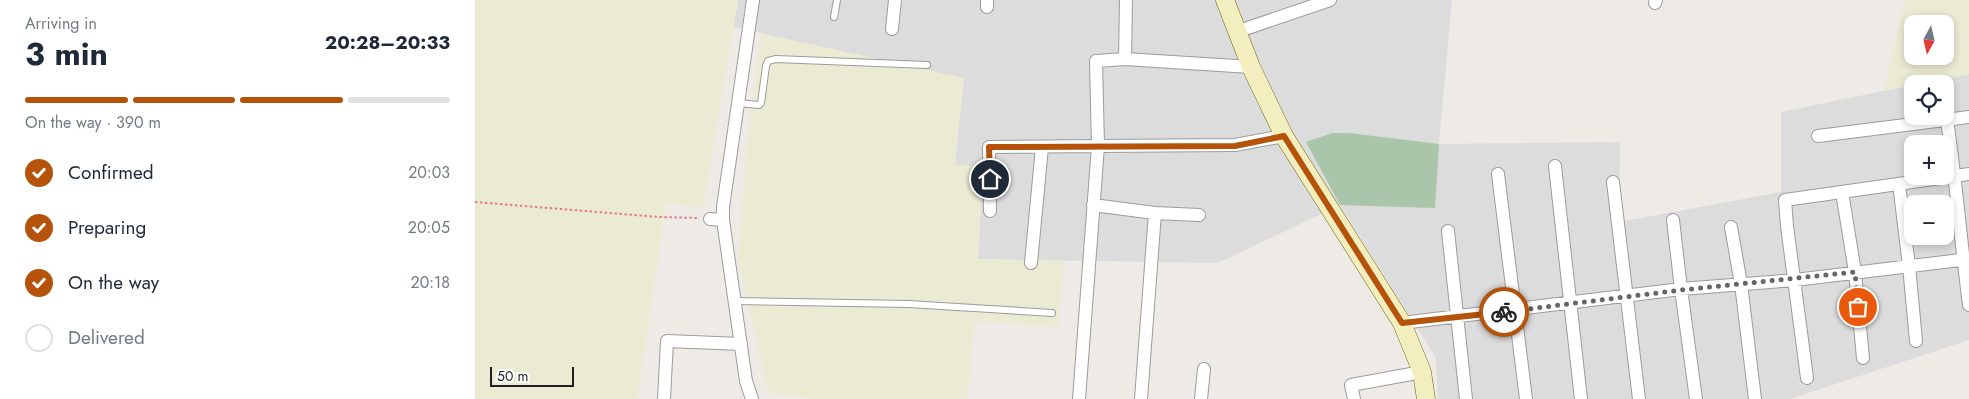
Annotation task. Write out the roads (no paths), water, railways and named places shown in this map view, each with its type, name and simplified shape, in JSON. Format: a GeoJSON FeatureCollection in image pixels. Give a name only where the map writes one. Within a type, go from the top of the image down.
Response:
{"type":"FeatureCollection","features":[{"type":"Feature","properties":{"kind":"street"},"geometry":{"type":"LineString","coordinates":[[753,0],[723,207],[717,219],[735,301],[746,381],[753,399]]}},
{"type":"Feature","properties":{"kind":"street"},"geometry":{"type":"LineString","coordinates":[[892,29],[895,0]]}},
{"type":"Feature","properties":{"kind":"street"},"geometry":{"type":"LineString","coordinates":[[1125,59],[1126,0]]}},
{"type":"Feature","properties":{"kind":"street"},"geometry":{"type":"LineString","coordinates":[[1225,0],[1251,67],[1284,136],[1402,323],[1422,372],[1426,399]]}},
{"type":"Feature","properties":{"kind":"street"},"geometry":{"type":"LineString","coordinates":[[1236,32],[1330,0]]}},
{"type":"Feature","properties":{"kind":"street"},"geometry":{"type":"LineString","coordinates":[[1079,399],[1098,146],[1096,61],[1125,59],[1251,67]]}},
{"type":"Feature","properties":{"kind":"street"},"geometry":{"type":"LineString","coordinates":[[1954,119],[1969,117]]}},
{"type":"Feature","properties":{"kind":"street"},"geometry":{"type":"LineString","coordinates":[[1818,136],[1907,125]]}},
{"type":"Feature","properties":{"kind":"street"},"geometry":{"type":"LineString","coordinates":[[1948,125],[1966,259],[1969,305]]}},
{"type":"Feature","properties":{"kind":"street"},"geometry":{"type":"LineString","coordinates":[[990,211],[989,147],[1235,146],[1284,136]]}},
{"type":"Feature","properties":{"kind":"street"},"geometry":{"type":"LineString","coordinates":[[1031,263],[1042,146]]}},
{"type":"Feature","properties":{"kind":"street"},"geometry":{"type":"LineString","coordinates":[[1555,166],[1581,399]]}},
{"type":"Feature","properties":{"kind":"street"},"geometry":{"type":"LineString","coordinates":[[1498,174],[1526,399]]}},
{"type":"Feature","properties":{"kind":"street"},"geometry":{"type":"LineString","coordinates":[[1807,378],[1785,200],[1969,174]]}},
{"type":"Feature","properties":{"kind":"street"},"geometry":{"type":"LineString","coordinates":[[1613,182],[1639,399]]}},
{"type":"Feature","properties":{"kind":"street"},"geometry":{"type":"LineString","coordinates":[[1899,184],[1916,341]]}},
{"type":"Feature","properties":{"kind":"street"},"geometry":{"type":"LineString","coordinates":[[1842,192],[1855,272],[1863,358]]}},
{"type":"Feature","properties":{"kind":"street"},"geometry":{"type":"LineString","coordinates":[[1093,205],[1155,213],[1199,215]]}},
{"type":"Feature","properties":{"kind":"street"},"geometry":{"type":"LineString","coordinates":[[1141,399],[1155,213]]}},
{"type":"Feature","properties":{"kind":"street"},"geometry":{"type":"LineString","coordinates":[[1673,220],[1696,399]]}},
{"type":"Feature","properties":{"kind":"street"},"geometry":{"type":"LineString","coordinates":[[1731,227],[1741,284],[1755,399]]}},
{"type":"Feature","properties":{"kind":"street"},"geometry":{"type":"LineString","coordinates":[[1448,231],[1466,399]]}},
{"type":"Feature","properties":{"kind":"street"},"geometry":{"type":"LineString","coordinates":[[1402,323],[1681,290],[1795,280],[1966,259]]}},
{"type":"Feature","properties":{"kind":"street"},"geometry":{"type":"LineString","coordinates":[[664,399],[667,341],[741,344]]}},
{"type":"Feature","properties":{"kind":"street"},"geometry":{"type":"LineString","coordinates":[[1201,399],[1204,369]]}},
{"type":"Feature","properties":{"kind":"street"},"geometry":{"type":"LineString","coordinates":[[1354,399],[1351,385],[1422,372]]}},
{"type":"Feature","properties":{"kind":"lane"},"geometry":{"type":"LineString","coordinates":[[834,17],[837,0]]}},
{"type":"Feature","properties":{"kind":"lane"},"geometry":{"type":"LineString","coordinates":[[738,103],[753,105],[761,103],[766,66],[768,62],[776,58],[927,65]]}},
{"type":"Feature","properties":{"kind":"lane"},"geometry":{"type":"LineString","coordinates":[[735,301],[909,304],[1052,312]]}}]}
